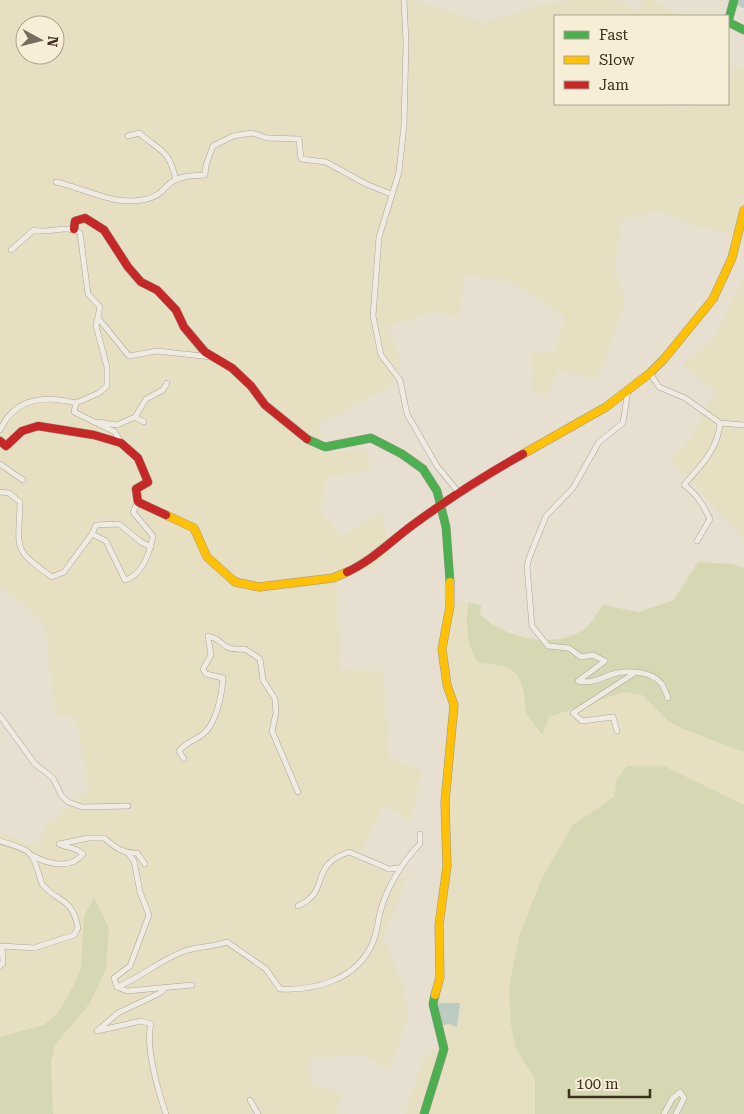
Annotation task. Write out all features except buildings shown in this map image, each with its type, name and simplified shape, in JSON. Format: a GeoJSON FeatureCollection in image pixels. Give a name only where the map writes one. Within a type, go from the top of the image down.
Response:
{"type":"FeatureCollection","features":[{"type":"Feature","properties":{"kind":"street"},"geometry":{"type":"LineString","coordinates":[[404,0],[406,42],[404,125],[398,172],[379,237],[373,316],[381,355],[400,380],[407,414],[437,466],[460,494]]}},
{"type":"Feature","properties":{"kind":"street"},"geometry":{"type":"LineString","coordinates":[[729,16],[734,0]]}},
{"type":"Feature","properties":{"kind":"street"},"geometry":{"type":"LineString","coordinates":[[729,22],[744,30]]}},
{"type":"Feature","properties":{"kind":"street"},"geometry":{"type":"LineString","coordinates":[[128,136],[139,133],[163,150],[173,168],[176,180]]}},
{"type":"Feature","properties":{"kind":"street"},"geometry":{"type":"LineString","coordinates":[[56,182],[121,202],[146,199],[163,193],[176,180],[183,177],[206,175],[206,165],[214,146],[233,136],[252,133],[267,138],[299,139],[301,159],[326,162],[366,184],[391,194]]}},
{"type":"Feature","properties":{"kind":"street"},"geometry":{"type":"LineString","coordinates":[[138,502],[194,528],[207,556],[235,582],[258,587],[333,578],[362,564],[410,527],[488,474],[606,407],[650,373],[664,359],[713,299],[732,258],[744,210]]}},
{"type":"Feature","properties":{"kind":"street"},"geometry":{"type":"LineString","coordinates":[[74,229],[75,220],[85,218],[104,230],[128,267],[142,282],[157,290],[176,310],[184,327],[205,352],[232,368],[251,386],[266,405],[312,443],[325,447],[371,438],[402,454],[423,469],[436,491],[448,543],[451,585],[450,606],[442,649],[447,685],[454,705],[445,802],[447,866],[439,925],[440,977],[433,1004],[444,1049],[424,1114]]}},
{"type":"Feature","properties":{"kind":"street"},"geometry":{"type":"LineString","coordinates":[[0,430],[12,411],[33,400],[54,397],[76,403],[99,393],[107,386],[107,367],[96,326],[100,307],[88,294],[80,233],[74,229],[58,228],[40,232],[34,230],[11,250]]}},
{"type":"Feature","properties":{"kind":"street"},"geometry":{"type":"LineString","coordinates":[[98,318],[129,356],[157,351],[214,358]]}},
{"type":"Feature","properties":{"kind":"street"},"geometry":{"type":"LineString","coordinates":[[650,373],[660,387],[685,398],[720,423],[744,425]]}},
{"type":"Feature","properties":{"kind":"street"},"geometry":{"type":"LineString","coordinates":[[90,420],[117,425],[135,416],[146,399],[163,390],[167,384]]}},
{"type":"Feature","properties":{"kind":"street"},"geometry":{"type":"LineString","coordinates":[[628,390],[623,424],[599,442],[573,488],[546,516],[527,567],[532,626],[548,646],[568,648],[581,657],[593,655],[605,661],[578,681],[588,684],[614,674],[635,672],[653,676],[662,684],[668,698]]}},
{"type":"Feature","properties":{"kind":"street"},"geometry":{"type":"LineString","coordinates":[[76,403],[74,412],[115,432],[121,442],[138,458],[148,482],[136,489],[138,502],[133,512],[153,536],[151,547],[143,566],[125,580],[106,541],[92,534]]}},
{"type":"Feature","properties":{"kind":"street"},"geometry":{"type":"LineString","coordinates":[[135,416],[144,422]]}},
{"type":"Feature","properties":{"kind":"street"},"geometry":{"type":"LineString","coordinates":[[697,541],[710,519],[704,505],[684,485],[709,458],[720,431],[720,423]]}},
{"type":"Feature","properties":{"kind":"street"},"geometry":{"type":"LineString","coordinates":[[0,442],[6,446],[22,431],[38,426],[94,435],[121,442]]}},
{"type":"Feature","properties":{"kind":"street"},"geometry":{"type":"LineString","coordinates":[[0,464],[24,480]]}},
{"type":"Feature","properties":{"kind":"street"},"geometry":{"type":"LineString","coordinates":[[0,492],[9,493],[20,502],[19,548],[28,560],[52,577],[64,572],[96,526],[120,524],[141,542],[151,547]]}},
{"type":"Feature","properties":{"kind":"street"},"geometry":{"type":"LineString","coordinates":[[184,759],[180,751],[184,744],[201,736],[208,730],[222,690],[222,678],[206,674],[203,669],[211,655],[208,636],[213,637],[224,647],[231,650],[245,649],[260,659],[263,680],[275,699],[276,713],[272,731],[298,792]]}},
{"type":"Feature","properties":{"kind":"street"},"geometry":{"type":"LineString","coordinates":[[617,731],[613,717],[582,721],[573,713],[635,672]]}},
{"type":"Feature","properties":{"kind":"street"},"geometry":{"type":"LineString","coordinates":[[0,716],[35,764],[53,778],[61,795],[68,802],[82,807],[128,806]]}},
{"type":"Feature","properties":{"kind":"street"},"geometry":{"type":"LineString","coordinates":[[117,987],[133,980],[180,952],[193,948],[210,948],[227,942],[266,969],[280,989],[305,988],[350,974],[372,943],[381,907],[406,858],[420,844],[420,834]]}},
{"type":"Feature","properties":{"kind":"street"},"geometry":{"type":"LineString","coordinates":[[0,841],[22,848],[32,856],[48,864],[69,863],[79,859],[83,854],[78,849],[67,848],[59,844],[89,838],[104,838],[116,848],[128,853],[137,853],[145,864]]}},
{"type":"Feature","properties":{"kind":"street"},"geometry":{"type":"LineString","coordinates":[[298,906],[311,900],[319,885],[323,868],[329,860],[337,856],[349,852],[389,869],[400,868]]}},
{"type":"Feature","properties":{"kind":"street"},"geometry":{"type":"LineString","coordinates":[[128,853],[134,860],[140,892],[149,915],[130,966],[114,978],[117,987],[127,991],[192,985]]}},
{"type":"Feature","properties":{"kind":"street"},"geometry":{"type":"LineString","coordinates":[[0,966],[3,963],[2,946],[34,948],[74,935],[78,928],[71,908],[42,884],[37,863],[32,856]]}},
{"type":"Feature","properties":{"kind":"street"},"geometry":{"type":"LineString","coordinates":[[165,988],[160,993],[118,1013],[97,1031],[142,1021],[151,1024],[148,1034],[153,1067],[166,1114]]}},
{"type":"Feature","properties":{"kind":"street"},"geometry":{"type":"LineString","coordinates":[[664,1114],[672,1099],[680,1092],[684,1098],[676,1114]]}},
{"type":"Feature","properties":{"kind":"street"},"geometry":{"type":"LineString","coordinates":[[250,1100],[258,1114]]}},
{"type":"Feature","properties":{"kind":"shaded area"},"geometry":{"type":"Polygon","coordinates":[[[0,0],[416,0],[484,24],[537,6],[571,0],[615,0],[635,11],[644,0],[653,0],[675,13],[674,15],[554,15],[554,105],[661,105],[687,109],[690,105],[729,105],[729,84],[736,66],[744,70],[744,238],[692,225],[660,210],[621,220],[615,271],[625,299],[610,347],[596,379],[557,370],[547,397],[533,392],[532,354],[554,352],[565,317],[509,281],[464,275],[458,317],[435,311],[388,328],[401,362],[389,388],[319,424],[327,454],[365,448],[371,469],[326,478],[320,512],[342,535],[382,512],[390,554],[372,569],[337,569],[340,669],[383,671],[389,757],[423,771],[410,821],[384,805],[357,862],[406,879],[383,939],[401,980],[409,1016],[389,1070],[363,1055],[310,1058],[310,1084],[340,1093],[337,1114],[53,1114],[51,1062],[55,1045],[90,1003],[109,929],[93,897],[84,916],[81,967],[75,983],[58,1013],[44,1025],[0,1037],[0,828],[4,834],[39,847],[44,827],[89,790],[75,717],[56,716],[44,622],[0,587],[0,0]]]}},
{"type":"Feature","properties":{"kind":"shaded area"},"geometry":{"type":"Polygon","coordinates":[[[744,276],[744,540],[670,458],[690,440],[716,392],[683,364],[714,338],[744,276]]]}},
{"type":"Feature","properties":{"kind":"shaded area"},"geometry":{"type":"Polygon","coordinates":[[[455,600],[468,603],[467,621],[479,663],[505,666],[514,671],[527,694],[525,712],[542,734],[549,717],[624,692],[642,695],[667,720],[683,729],[744,752],[744,805],[664,766],[617,779],[614,797],[572,826],[516,1049],[535,1079],[535,1114],[404,1114],[424,1058],[439,1042],[434,989],[443,954],[448,872],[442,830],[445,764],[455,693],[447,654],[455,600]]]}},
{"type":"Feature","properties":{"kind":"shaded area"},"geometry":{"type":"Polygon","coordinates":[[[437,1003],[460,1003],[457,1027],[449,1024],[442,1025],[439,1021],[437,1003]]]}},
{"type":"Feature","properties":{"kind":"green space"},"geometry":{"type":"Polygon","coordinates":[[[698,562],[733,564],[744,568],[744,752],[683,729],[667,720],[642,695],[624,692],[549,717],[542,735],[525,712],[524,693],[517,675],[507,667],[479,663],[469,642],[467,626],[468,603],[481,605],[480,614],[490,623],[503,630],[532,639],[561,639],[587,627],[603,605],[639,612],[674,600],[698,562]]]}},
{"type":"Feature","properties":{"kind":"green space"},"geometry":{"type":"Polygon","coordinates":[[[627,766],[664,766],[744,805],[744,1114],[535,1114],[535,1079],[516,1049],[511,1026],[509,987],[519,937],[541,880],[572,826],[614,797],[617,779],[627,766]]]}},
{"type":"Feature","properties":{"kind":"green space"},"geometry":{"type":"Polygon","coordinates":[[[94,897],[109,929],[106,969],[90,1003],[55,1045],[51,1062],[53,1114],[0,1114],[0,1037],[44,1025],[58,1013],[75,983],[81,967],[84,916],[94,897]]]}},
{"type":"Feature","properties":{"kind":"waterway"},"geometry":{"type":"LineString","coordinates":[[738,0],[744,3]]}},
{"type":"Feature","properties":{"kind":"traffic: fast"},"geometry":{"type":"LineString","coordinates":[[729,18],[734,0]]}},
{"type":"Feature","properties":{"kind":"traffic: fast"},"geometry":{"type":"LineString","coordinates":[[729,22],[744,30]]}},
{"type":"Feature","properties":{"kind":"traffic: fast"},"geometry":{"type":"LineString","coordinates":[[307,439],[325,447],[371,438],[402,454],[423,469],[437,491],[446,527],[450,582]]}},
{"type":"Feature","properties":{"kind":"traffic: fast"},"geometry":{"type":"LineString","coordinates":[[424,1114],[444,1049],[433,1004],[435,995]]}},
{"type":"Feature","properties":{"kind":"traffic: slow"},"geometry":{"type":"LineString","coordinates":[[523,454],[606,407],[650,373],[664,359],[713,299],[732,258],[744,210]]}},
{"type":"Feature","properties":{"kind":"traffic: slow"},"geometry":{"type":"LineString","coordinates":[[166,515],[194,528],[207,557],[235,582],[259,587],[333,578],[347,572]]}},
{"type":"Feature","properties":{"kind":"traffic: slow"},"geometry":{"type":"LineString","coordinates":[[435,995],[440,977],[439,925],[447,866],[445,802],[454,705],[447,685],[442,649],[450,606],[450,582]]}},
{"type":"Feature","properties":{"kind":"traffic: jam"},"geometry":{"type":"LineString","coordinates":[[74,229],[75,221],[85,218],[104,230],[128,267],[141,282],[157,290],[176,310],[184,327],[205,352],[232,368],[251,386],[265,405],[307,439]]}},
{"type":"Feature","properties":{"kind":"traffic: jam"},"geometry":{"type":"LineString","coordinates":[[0,441],[6,446],[22,431],[38,426],[94,435],[121,443],[138,458],[148,482],[136,489],[138,502],[166,515]]}},
{"type":"Feature","properties":{"kind":"traffic: jam"},"geometry":{"type":"LineString","coordinates":[[347,572],[372,557],[451,498],[523,454]]}}]}
